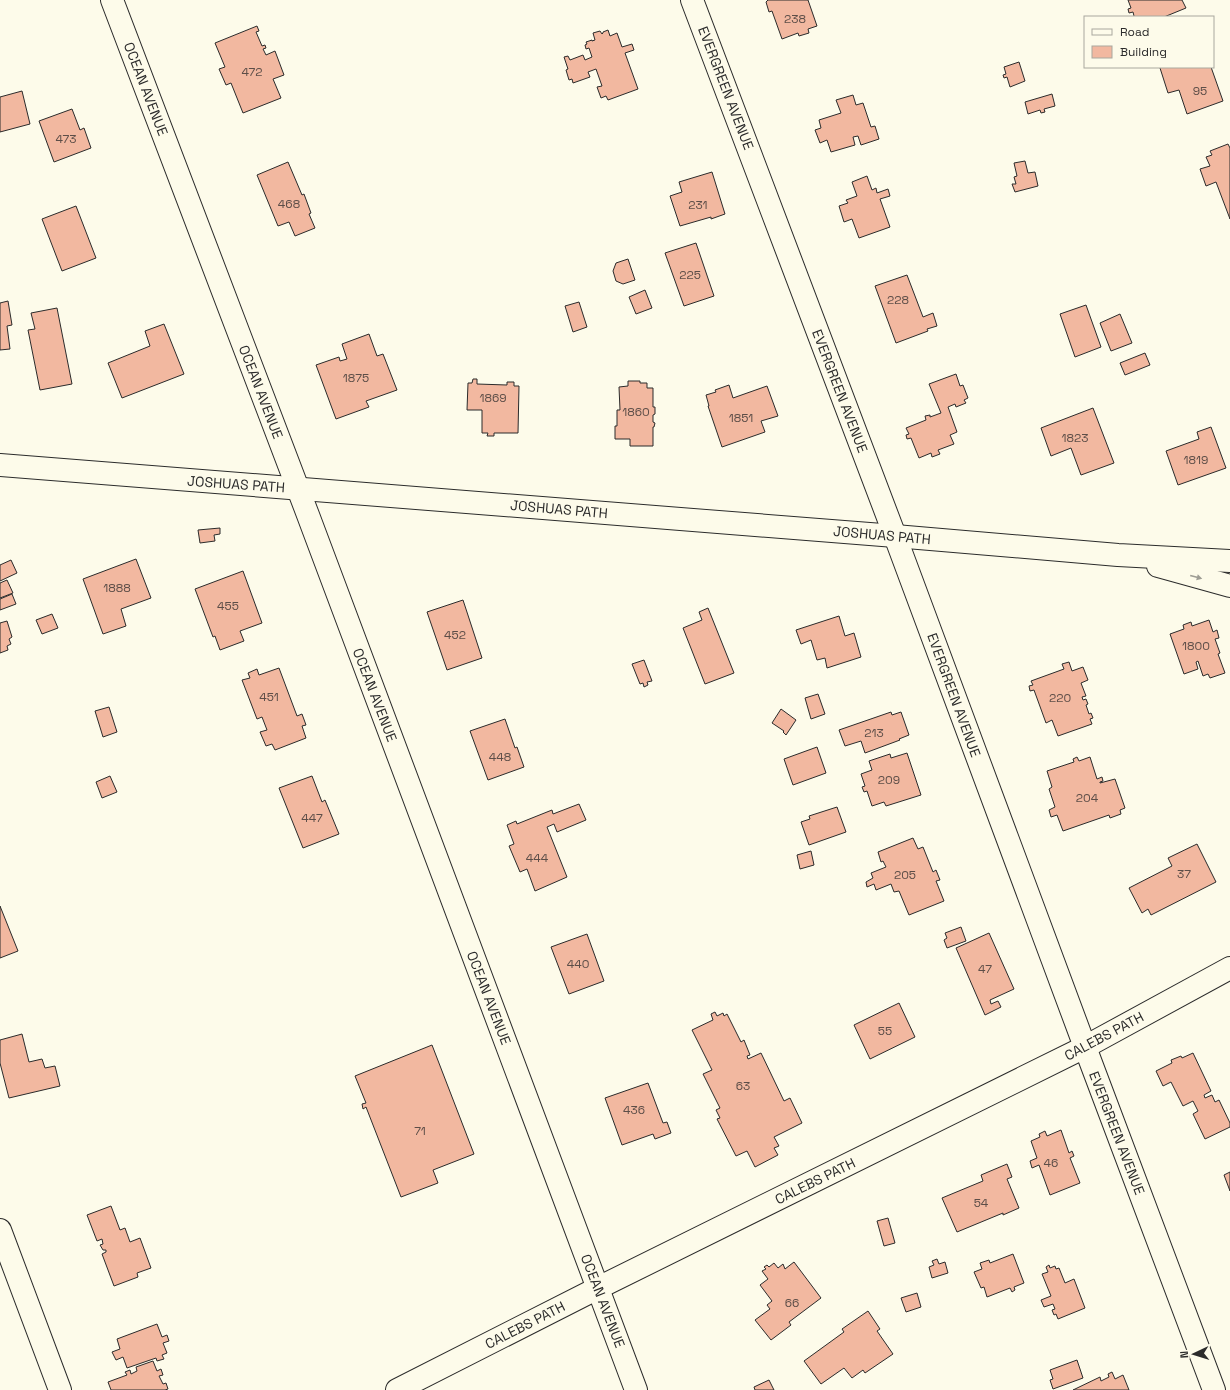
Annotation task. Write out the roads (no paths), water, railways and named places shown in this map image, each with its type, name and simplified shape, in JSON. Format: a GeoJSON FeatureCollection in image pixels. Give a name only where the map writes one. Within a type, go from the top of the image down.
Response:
{"type":"FeatureCollection","features":[{"type":"Feature","properties":{"kind":"street","name":"OCEAN AVENUE"},"geometry":{"type":"LineString","coordinates":[[112,0],[636,1390]]}},
{"type":"Feature","properties":{"kind":"street","name":"EVERGREEN AVENUE"},"geometry":{"type":"LineString","coordinates":[[692,0],[895,536],[1084,1047],[1214,1390]]}},
{"type":"Feature","properties":{"kind":"street","name":"JOSHUAS PATH"},"geometry":{"type":"LineString","coordinates":[[0,465],[1118,555],[1230,561]]}},
{"type":"Feature","properties":{"kind":"street","name":"JOSHUAS PATH"},"geometry":{"type":"LineString","coordinates":[[1118,555],[1230,586]]}},
{"type":"Feature","properties":{"kind":"street","name":"CALEBS PATH"},"geometry":{"type":"LineString","coordinates":[[397,1390],[598,1288],[1084,1047],[1230,968]]}},
{"type":"Feature","properties":{"kind":"street"},"geometry":{"type":"LineString","coordinates":[[0,1230],[60,1390]]}}]}
